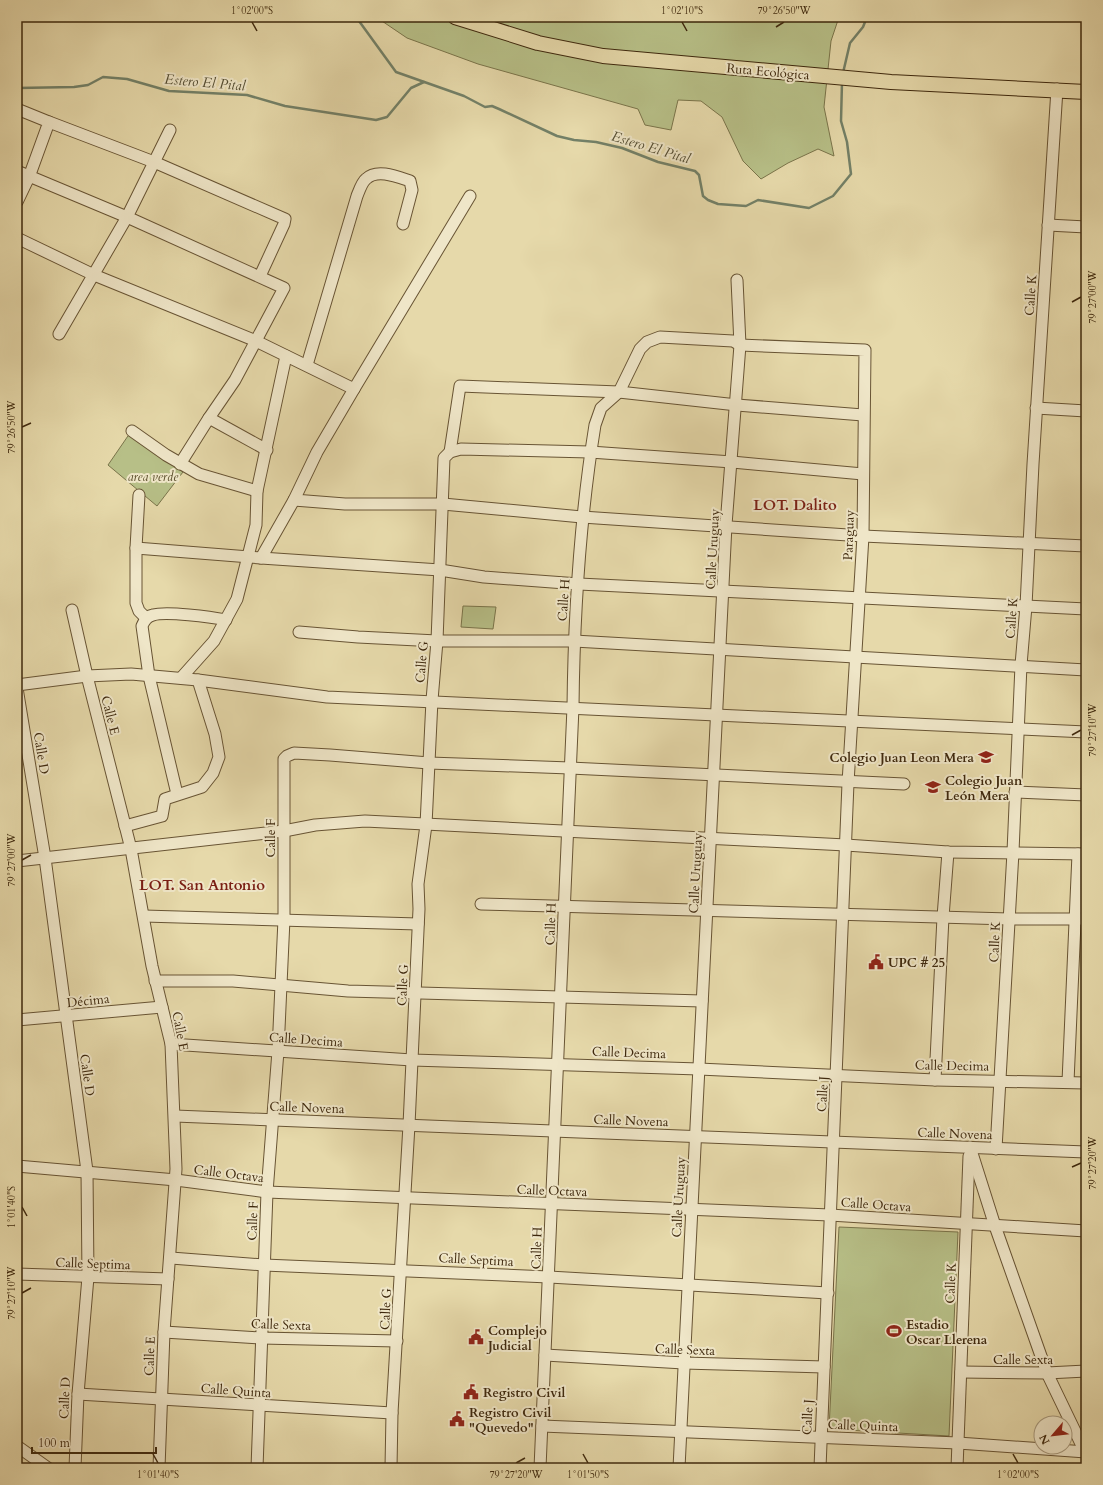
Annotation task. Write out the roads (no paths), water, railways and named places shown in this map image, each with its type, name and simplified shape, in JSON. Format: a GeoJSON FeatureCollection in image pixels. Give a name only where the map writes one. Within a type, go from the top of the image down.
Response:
{"type":"FeatureCollection","features":[{"type":"Feature","properties":{"kind":"main road","name":"Ruta Ecológica"},"geometry":{"type":"LineString","coordinates":[[455,17],[538,43],[603,56],[891,82],[1057,89],[1086,92]]}},
{"type":"Feature","properties":{"kind":"street","name":"Calle K"},"geometry":{"type":"LineString","coordinates":[[996,1148],[1010,919],[1015,792],[1020,728],[1021,665],[1026,606],[1036,408],[1057,89]]}},
{"type":"Feature","properties":{"kind":"street"},"geometry":{"type":"LineString","coordinates":[[17,109],[154,162],[285,219],[260,276]]}},
{"type":"Feature","properties":{"kind":"street"},"geometry":{"type":"LineString","coordinates":[[17,202],[29,177],[49,122]]}},
{"type":"Feature","properties":{"kind":"street"},"geometry":{"type":"LineString","coordinates":[[59,334],[127,217],[170,130]]}},
{"type":"Feature","properties":{"kind":"street"},"geometry":{"type":"LineString","coordinates":[[17,172],[127,217],[282,286],[284,290],[235,380],[180,464]]}},
{"type":"Feature","properties":{"kind":"street"},"geometry":{"type":"LineString","coordinates":[[307,365],[357,196],[365,179],[370,176],[384,174],[410,181],[412,190],[404,224]]}},
{"type":"Feature","properties":{"kind":"street"},"geometry":{"type":"LineString","coordinates":[[261,558],[294,500],[317,452],[470,196]]}},
{"type":"Feature","properties":{"kind":"street"},"geometry":{"type":"LineString","coordinates":[[1048,225],[1086,227]]}},
{"type":"Feature","properties":{"kind":"street"},"geometry":{"type":"LineString","coordinates":[[17,238],[94,275],[256,341],[354,389]]}},
{"type":"Feature","properties":{"kind":"street","name":"Calle Uruguay"},"geometry":{"type":"LineString","coordinates":[[679,1468],[726,525],[737,405],[740,345],[737,280]]}},
{"type":"Feature","properties":{"kind":"street"},"geometry":{"type":"LineString","coordinates":[[740,345],[733,341],[660,337],[646,342],[640,349],[619,392],[737,405],[863,415]]}},
{"type":"Feature","properties":{"kind":"street","name":"Paraguay"},"geometry":{"type":"LineString","coordinates":[[740,345],[865,350],[863,415],[863,536],[851,721]]}},
{"type":"Feature","properties":{"kind":"street"},"geometry":{"type":"LineString","coordinates":[[181,678],[214,641],[237,599],[256,525],[257,491],[286,356]]}},
{"type":"Feature","properties":{"kind":"street","name":"Calle G"},"geometry":{"type":"LineString","coordinates":[[391,1468],[392,1413],[409,1125],[418,924],[418,884],[426,825],[432,700],[437,641],[444,458],[450,452],[460,386],[619,392]]}},
{"type":"Feature","properties":{"kind":"street","name":"Calle H"},"geometry":{"type":"LineString","coordinates":[[540,1468],[568,832],[574,641],[579,584],[582,517],[590,452],[598,414],[606,402],[619,392]]}},
{"type":"Feature","properties":{"kind":"street"},"geometry":{"type":"LineString","coordinates":[[1036,408],[1086,411]]}},
{"type":"Feature","properties":{"kind":"street"},"geometry":{"type":"LineString","coordinates":[[209,418],[267,450]]}},
{"type":"Feature","properties":{"kind":"street"},"geometry":{"type":"LineString","coordinates":[[132,431],[180,464],[199,474],[257,491]]}},
{"type":"Feature","properties":{"kind":"street"},"geometry":{"type":"LineString","coordinates":[[450,452],[461,448],[590,452],[732,462],[863,474]]}},
{"type":"Feature","properties":{"kind":"street"},"geometry":{"type":"LineString","coordinates":[[139,495],[136,548],[136,603],[139,611],[146,618]]}},
{"type":"Feature","properties":{"kind":"street"},"geometry":{"type":"LineString","coordinates":[[294,500],[345,504],[443,504],[582,517],[726,525],[863,536],[1086,546]]}},
{"type":"Feature","properties":{"kind":"street"},"geometry":{"type":"LineString","coordinates":[[136,548],[440,570],[484,577],[579,584],[1086,609]]}},
{"type":"Feature","properties":{"kind":"street","name":"Calle E"},"geometry":{"type":"LineString","coordinates":[[72,610],[131,850],[155,981],[171,1044],[175,1116],[176,1180],[164,1332],[159,1468]]}},
{"type":"Feature","properties":{"kind":"street"},"geometry":{"type":"LineString","coordinates":[[177,794],[149,676],[142,630],[146,618],[156,614],[207,616],[226,620]]}},
{"type":"Feature","properties":{"kind":"street"},"geometry":{"type":"LineString","coordinates":[[299,632],[437,641],[574,641],[856,658],[1021,665],[1086,670]]}},
{"type":"Feature","properties":{"kind":"street"},"geometry":{"type":"LineString","coordinates":[[17,686],[87,676],[131,674],[181,678],[327,697],[432,700],[1086,732]]}},
{"type":"Feature","properties":{"kind":"street"},"geometry":{"type":"LineString","coordinates":[[125,826],[162,816],[165,798],[202,787],[213,773],[219,754],[214,730],[198,680]]}},
{"type":"Feature","properties":{"kind":"street","name":"Calle D"},"geometry":{"type":"LineString","coordinates":[[17,686],[45,858],[87,1171],[88,1277],[78,1394],[75,1468]]}},
{"type":"Feature","properties":{"kind":"street","name":"Calle J"},"geometry":{"type":"LineString","coordinates":[[820,1468],[820,1438],[828,1293],[851,721]]}},
{"type":"Feature","properties":{"kind":"street","name":"Calle F"},"geometry":{"type":"LineString","coordinates":[[257,1468],[267,1192],[278,1051],[284,919],[284,759],[294,753],[429,763]]}},
{"type":"Feature","properties":{"kind":"street"},"geometry":{"type":"LineString","coordinates":[[429,763],[714,774],[904,784]]}},
{"type":"Feature","properties":{"kind":"street"},"geometry":{"type":"LineString","coordinates":[[1015,792],[1086,795]]}},
{"type":"Feature","properties":{"kind":"street"},"geometry":{"type":"LineString","coordinates":[[17,861],[131,850],[284,831],[315,825],[365,821],[846,845],[948,852],[1082,854],[1081,919],[1068,1082]]}},
{"type":"Feature","properties":{"kind":"street"},"geometry":{"type":"LineString","coordinates":[[935,1080],[943,917],[948,852]]}},
{"type":"Feature","properties":{"kind":"street"},"geometry":{"type":"LineString","coordinates":[[481,904],[707,912],[1010,919],[1081,919]]}},
{"type":"Feature","properties":{"kind":"street"},"geometry":{"type":"LineString","coordinates":[[144,916],[418,924]]}},
{"type":"Feature","properties":{"kind":"street"},"geometry":{"type":"LineString","coordinates":[[155,981],[233,981],[348,991],[702,1000]]}},
{"type":"Feature","properties":{"kind":"street","name":"Décima"},"geometry":{"type":"LineString","coordinates":[[17,1020],[66,1017],[162,1007]]}},
{"type":"Feature","properties":{"kind":"street","name":"Calle Decima"},"geometry":{"type":"LineString","coordinates":[[171,1044],[412,1060],[699,1069],[935,1080],[1001,1080],[1086,1083]]}},
{"type":"Feature","properties":{"kind":"street","name":"Calle Novena"},"geometry":{"type":"LineString","coordinates":[[175,1116],[1086,1152]]}},
{"type":"Feature","properties":{"kind":"street","name":"Calle K"},"geometry":{"type":"LineString","coordinates":[[957,1468],[970,1147]]}},
{"type":"Feature","properties":{"kind":"street"},"geometry":{"type":"LineString","coordinates":[[970,1147],[995,1226],[1047,1373],[1086,1453]]}},
{"type":"Feature","properties":{"kind":"street","name":"Calle Octava"},"geometry":{"type":"LineString","coordinates":[[17,1166],[176,1180],[267,1192],[552,1203],[692,1211],[830,1215],[1086,1231]]}},
{"type":"Feature","properties":{"kind":"street","name":"Calle Septima"},"geometry":{"type":"LineString","coordinates":[[171,1258],[264,1265],[401,1269],[828,1293]]}},
{"type":"Feature","properties":{"kind":"street","name":"Calle Septima"},"geometry":{"type":"LineString","coordinates":[[17,1274],[168,1280]]}},
{"type":"Feature","properties":{"kind":"street","name":"Calle Sexta"},"geometry":{"type":"LineString","coordinates":[[164,1332],[261,1338],[397,1341]]}},
{"type":"Feature","properties":{"kind":"street","name":"Calle Sexta"},"geometry":{"type":"LineString","coordinates":[[545,1355],[684,1363],[824,1366]]}},
{"type":"Feature","properties":{"kind":"street","name":"Calle Sexta"},"geometry":{"type":"LineString","coordinates":[[961,1372],[1047,1373],[1086,1371]]}},
{"type":"Feature","properties":{"kind":"street","name":"Calle Quinta"},"geometry":{"type":"LineString","coordinates":[[78,1394],[392,1413]]}},
{"type":"Feature","properties":{"kind":"street","name":"Calle Quinta"},"geometry":{"type":"LineString","coordinates":[[542,1426],[958,1443],[1086,1453]]}},
{"type":"Feature","properties":{"kind":"street"},"geometry":{"type":"LineString","coordinates":[[1086,1442],[1086,1453]]}},
{"type":"Feature","properties":{"kind":"street"},"geometry":{"type":"LineString","coordinates":[[17,1446],[48,1468]]}},
{"type":"Feature","properties":{"kind":"waterway","name":"Estero El Pital"},"geometry":{"type":"LineString","coordinates":[[347,17],[359,21],[396,72],[464,96],[485,107],[492,106],[557,136],[622,148],[658,162],[695,171],[699,175],[703,196],[718,204],[746,206],[758,200],[809,208],[833,196],[851,174],[847,142],[841,121],[842,82]]}},
{"type":"Feature","properties":{"kind":"waterway","name":"Estero El Pital"},"geometry":{"type":"LineString","coordinates":[[843,73],[850,43],[863,27],[867,17]]}},
{"type":"Feature","properties":{"kind":"waterway","name":"Estero El Pital"},"geometry":{"type":"LineString","coordinates":[[17,88],[74,87],[88,85],[103,77],[127,79],[169,91],[247,95],[285,106],[376,120],[387,117],[411,88],[424,82]]}},
{"type":"Feature","properties":{"kind":"place","name":"Colegio Juan Leon Mera"},"geometry":{"type":"Point","coordinates":[986,757]}},
{"type":"Feature","properties":{"kind":"place","name":"Colegio Juan León Mera"},"geometry":{"type":"Point","coordinates":[933,787]}},
{"type":"Feature","properties":{"kind":"place","name":"UPC # 25"},"geometry":{"type":"Point","coordinates":[876,962]}},
{"type":"Feature","properties":{"kind":"place","name":"Estadio Oscar Llerena"},"geometry":{"type":"Point","coordinates":[894,1331]}},
{"type":"Feature","properties":{"kind":"place","name":"Complejo Judicial"},"geometry":{"type":"Point","coordinates":[476,1337]}},
{"type":"Feature","properties":{"kind":"place","name":"Registro Civil"},"geometry":{"type":"Point","coordinates":[471,1392]}},
{"type":"Feature","properties":{"kind":"place","name":"Registro Civil \"Quevedo\""},"geometry":{"type":"Point","coordinates":[457,1419]}},
{"type":"Feature","properties":{"kind":"district","name":"LOT. Dalito"},"geometry":{"type":"Point","coordinates":[795,505]}},
{"type":"Feature","properties":{"kind":"district","name":"LOT. San Antonio"},"geometry":{"type":"Point","coordinates":[202,885]}},
{"type":"Feature","properties":{"kind":"park label","name":"area verde"},"geometry":{"type":"Point","coordinates":[153,476]}}]}
